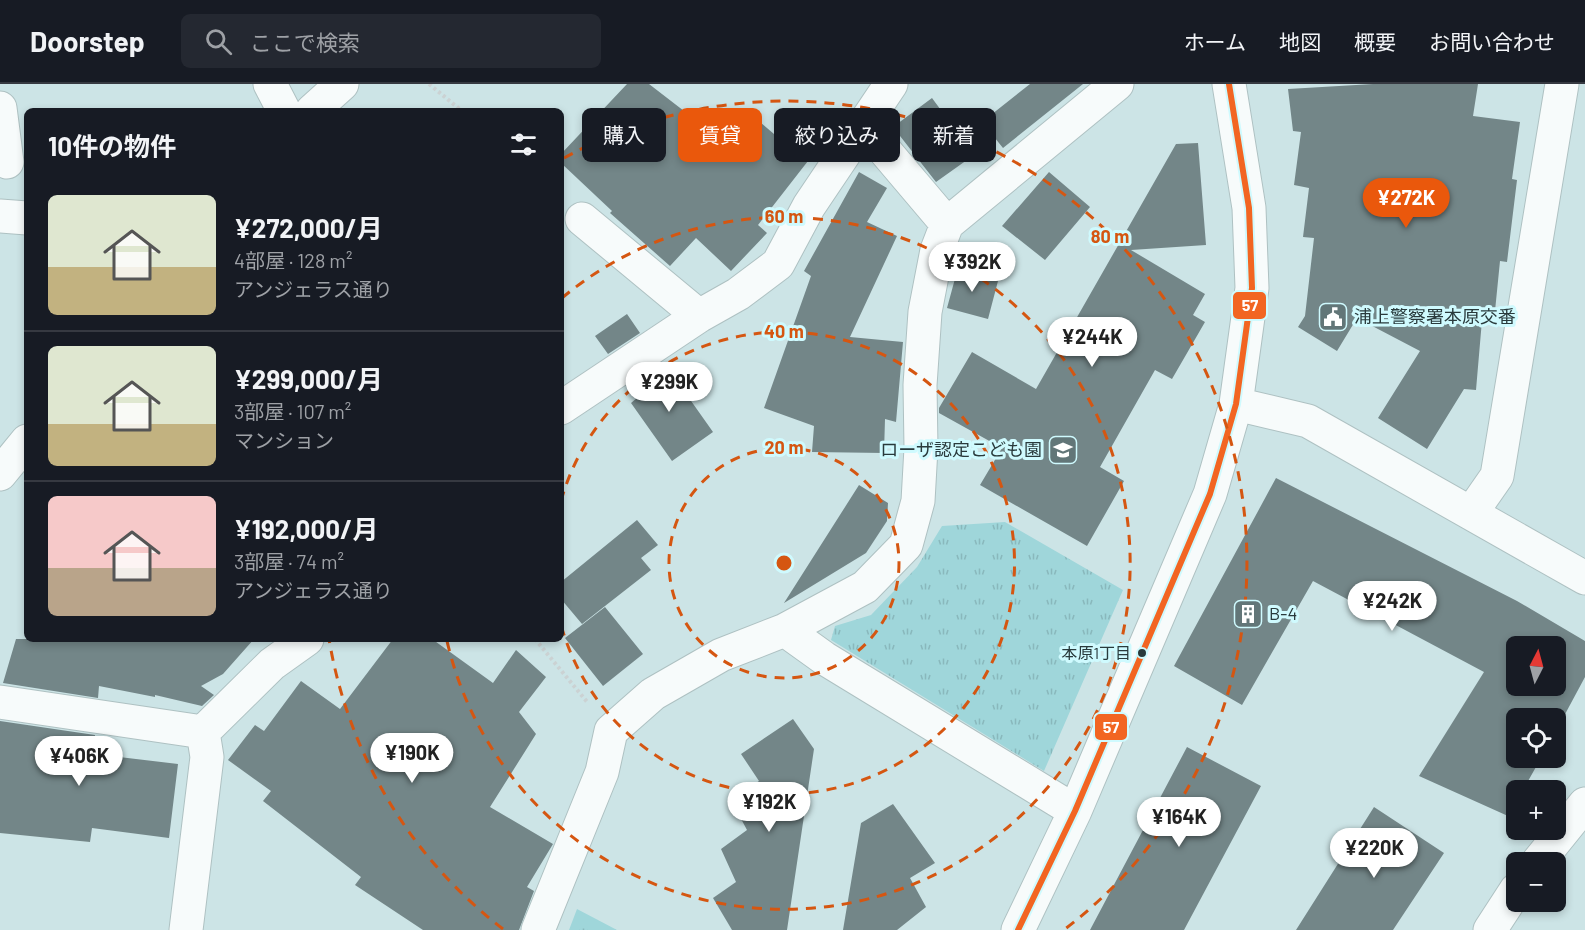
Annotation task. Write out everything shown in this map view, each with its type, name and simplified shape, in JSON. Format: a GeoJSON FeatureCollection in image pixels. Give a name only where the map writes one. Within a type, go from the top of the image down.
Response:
{"type":"FeatureCollection","features":[{"type":"Feature","properties":{"kind":"street"},"geometry":{"type":"LineString","coordinates":[[270,84],[282,108]]}},
{"type":"Feature","properties":{"kind":"street"},"geometry":{"type":"LineString","coordinates":[[315,108],[342,84]]}},
{"type":"Feature","properties":{"kind":"street"},"geometry":{"type":"LineString","coordinates":[[876,108],[891,84]]}},
{"type":"Feature","properties":{"kind":"street"},"geometry":{"type":"LineString","coordinates":[[538,930],[602,772],[611,731],[663,689],[721,655],[785,630],[865,588],[906,545],[918,501],[921,448],[920,385],[925,312],[937,250],[947,224],[1117,84]]}},
{"type":"Feature","properties":{"kind":"street"},"geometry":{"type":"LineString","coordinates":[[1018,930],[1075,811],[1210,494],[1236,404],[1252,288],[1249,208],[1229,84]]}},
{"type":"Feature","properties":{"kind":"street"},"geometry":{"type":"LineString","coordinates":[[1472,512],[1497,476],[1562,84]]}},
{"type":"Feature","properties":{"kind":"street"},"geometry":{"type":"LineString","coordinates":[[0,108],[7,162]]}},
{"type":"Feature","properties":{"kind":"street"},"geometry":{"type":"LineString","coordinates":[[564,406],[699,316],[738,294],[778,264],[809,206],[839,162]]}},
{"type":"Feature","properties":{"kind":"street"},"geometry":{"type":"LineString","coordinates":[[894,162],[947,224]]}},
{"type":"Feature","properties":{"kind":"street"},"geometry":{"type":"LineString","coordinates":[[0,216],[24,218]]}},
{"type":"Feature","properties":{"kind":"street"},"geometry":{"type":"LineString","coordinates":[[582,219],[699,316]]}},
{"type":"Feature","properties":{"kind":"street"},"geometry":{"type":"LineString","coordinates":[[1236,404],[1308,421],[1585,578]]}},
{"type":"Feature","properties":{"kind":"street"},"geometry":{"type":"LineString","coordinates":[[0,474],[24,445]]}},
{"type":"Feature","properties":{"kind":"street"},"geometry":{"type":"LineString","coordinates":[[785,630],[824,658],[1075,811]]}},
{"type":"Feature","properties":{"kind":"street"},"geometry":{"type":"LineString","coordinates":[[203,732],[272,664],[303,642]]}},
{"type":"Feature","properties":{"kind":"street"},"geometry":{"type":"LineString","coordinates":[[0,702],[44,706],[203,732]]}},
{"type":"Feature","properties":{"kind":"street"},"geometry":{"type":"LineString","coordinates":[[186,930],[207,757],[203,732]]}},
{"type":"Feature","properties":{"kind":"street"},"geometry":{"type":"LineString","coordinates":[[1546,852],[1585,804]]}},
{"type":"Feature","properties":{"kind":"street"},"geometry":{"type":"LineString","coordinates":[[1490,930],[1506,905]]}},
{"type":"Feature","properties":{"kind":"path"},"geometry":{"type":"LineString","coordinates":[[429,84],[458,108]]}},
{"type":"Feature","properties":{"kind":"path"},"geometry":{"type":"LineString","coordinates":[[537,642],[611,731]]}},
{"type":"Feature","properties":{"kind":"green space"},"geometry":{"type":"Polygon","coordinates":[[[1005,522],[1123,590],[1044,771],[831,640],[835,626],[871,615],[917,567],[942,526],[1005,522]]]}},
{"type":"Feature","properties":{"kind":"green space"},"geometry":{"type":"Polygon","coordinates":[[[577,909],[617,930],[569,930],[577,909]]]}},
{"type":"Feature","properties":{"kind":"building"},"geometry":{"type":"Polygon","coordinates":[[[627,84],[649,84],[680,108],[678,108],[678,162],[762,162],[762,124],[774,134],[774,162],[807,162],[758,225],[767,233],[731,271],[696,238],[670,266],[610,213],[612,211],[564,166],[564,151],[582,132],[582,162],[666,162],[666,108],[604,108],[627,84]]]}},
{"type":"Feature","properties":{"kind":"building"},"geometry":{"type":"Polygon","coordinates":[[[1030,84],[1083,84],[1003,148],[996,139],[996,111],[1030,84]]]}},
{"type":"Feature","properties":{"kind":"building"},"geometry":{"type":"Polygon","coordinates":[[[1373,84],[1478,84],[1473,116],[1520,122],[1512,179],[1517,180],[1507,262],[1500,261],[1494,321],[1482,320],[1476,390],[1464,389],[1427,449],[1378,418],[1420,351],[1357,318],[1337,351],[1298,327],[1305,316],[1314,238],[1303,237],[1309,188],[1294,185],[1301,132],[1293,131],[1288,89],[1373,84]]]}},
{"type":"Feature","properties":{"kind":"building"},"geometry":{"type":"Polygon","coordinates":[[[932,98],[939,108],[919,108],[932,98]]]}},
{"type":"Feature","properties":{"kind":"building"},"geometry":{"type":"Polygon","coordinates":[[[912,113],[912,151],[900,136],[900,122],[912,113]]]}},
{"type":"Feature","properties":{"kind":"building"},"geometry":{"type":"Polygon","coordinates":[[[1198,143],[1206,245],[1131,250],[1205,294],[1193,315],[1205,322],[1172,379],[1155,370],[1100,467],[1124,481],[1087,546],[980,485],[1002,448],[939,413],[939,408],[972,352],[1036,389],[1176,144],[1198,143]]]}},
{"type":"Feature","properties":{"kind":"building"},"geometry":{"type":"Polygon","coordinates":[[[920,162],[964,162],[936,182],[920,162]]]}},
{"type":"Feature","properties":{"kind":"building"},"geometry":{"type":"Polygon","coordinates":[[[859,172],[887,188],[867,222],[897,236],[850,337],[903,342],[896,422],[885,419],[884,453],[812,452],[814,426],[764,408],[811,276],[804,271],[859,172]]]}},
{"type":"Feature","properties":{"kind":"building"},"geometry":{"type":"Polygon","coordinates":[[[1049,172],[1090,207],[1045,260],[1002,226],[1049,172]]]}},
{"type":"Feature","properties":{"kind":"building"},"geometry":{"type":"Polygon","coordinates":[[[959,264],[998,281],[988,319],[947,308],[959,264]]]}},
{"type":"Feature","properties":{"kind":"building"},"geometry":{"type":"Polygon","coordinates":[[[627,314],[640,333],[608,354],[595,336],[627,314]]]}},
{"type":"Feature","properties":{"kind":"building"},"geometry":{"type":"Polygon","coordinates":[[[661,364],[669,376],[672,374],[713,432],[672,461],[631,403],[638,397],[630,385],[661,364]]]}},
{"type":"Feature","properties":{"kind":"building","name":"B-4"},"geometry":{"type":"Polygon","coordinates":[[[1276,478],[1517,601],[1585,641],[1585,677],[1566,712],[1566,708],[1506,708],[1506,768],[1535,768],[1529,780],[1506,780],[1506,815],[1419,776],[1484,672],[1313,581],[1242,705],[1174,666],[1276,478]]]}},
{"type":"Feature","properties":{"kind":"building"},"geometry":{"type":"Polygon","coordinates":[[[859,485],[888,503],[887,521],[866,553],[784,603],[859,485]]]}},
{"type":"Feature","properties":{"kind":"building"},"geometry":{"type":"Polygon","coordinates":[[[637,520],[658,545],[641,558],[651,570],[582,624],[564,603],[564,580],[637,520]]]}},
{"type":"Feature","properties":{"kind":"building"},"geometry":{"type":"Polygon","coordinates":[[[605,607],[643,654],[603,686],[565,638],[605,607]]]}},
{"type":"Feature","properties":{"kind":"building"},"geometry":{"type":"Polygon","coordinates":[[[16,639],[24,639],[24,642],[251,642],[223,674],[201,686],[214,695],[202,706],[155,695],[155,697],[99,686],[98,698],[3,683],[16,639]]]}},
{"type":"Feature","properties":{"kind":"building"},"geometry":{"type":"Polygon","coordinates":[[[391,642],[436,642],[493,683],[516,650],[546,677],[519,712],[536,734],[490,807],[553,844],[527,887],[534,891],[519,930],[423,930],[355,885],[361,877],[263,801],[271,791],[228,760],[255,725],[264,731],[301,681],[340,709],[391,642]]]}},
{"type":"Feature","properties":{"kind":"building"},"geometry":{"type":"Polygon","coordinates":[[[793,719],[814,749],[787,930],[732,930],[713,898],[736,882],[721,849],[747,830],[731,800],[759,781],[741,754],[793,719]]]}},
{"type":"Feature","properties":{"kind":"building"},"geometry":{"type":"Polygon","coordinates":[[[0,721],[95,735],[94,754],[178,764],[169,838],[92,828],[90,842],[0,833],[0,721]]]}},
{"type":"Feature","properties":{"kind":"building"},"geometry":{"type":"Polygon","coordinates":[[[1187,747],[1261,786],[1184,930],[1090,930],[1187,747]]]}},
{"type":"Feature","properties":{"kind":"building"},"geometry":{"type":"Polygon","coordinates":[[[893,804],[935,863],[910,878],[926,907],[897,930],[843,930],[861,823],[893,804]]]}},
{"type":"Feature","properties":{"kind":"building"},"geometry":{"type":"Polygon","coordinates":[[[1374,807],[1444,853],[1393,930],[1296,930],[1374,807]]]}},
{"type":"Feature","properties":{"kind":"transit line","name":"57"},"geometry":{"type":"LineString","coordinates":[[1018,930],[1075,811],[1210,494],[1236,404],[1252,288],[1249,208],[1229,84]]}},
{"type":"Feature","properties":{"kind":"place","name":"浦上警察署本原交番"},"geometry":{"type":"Point","coordinates":[1333,317]}},
{"type":"Feature","properties":{"kind":"place","name":"ローザ認定こども園"},"geometry":{"type":"Point","coordinates":[1063,450]}},
{"type":"Feature","properties":{"kind":"place","name":"B-4"},"geometry":{"type":"Point","coordinates":[1248,614]}},
{"type":"Feature","properties":{"kind":"place","name":"本原1丁目"},"geometry":{"type":"Point","coordinates":[1142,653]}}]}
